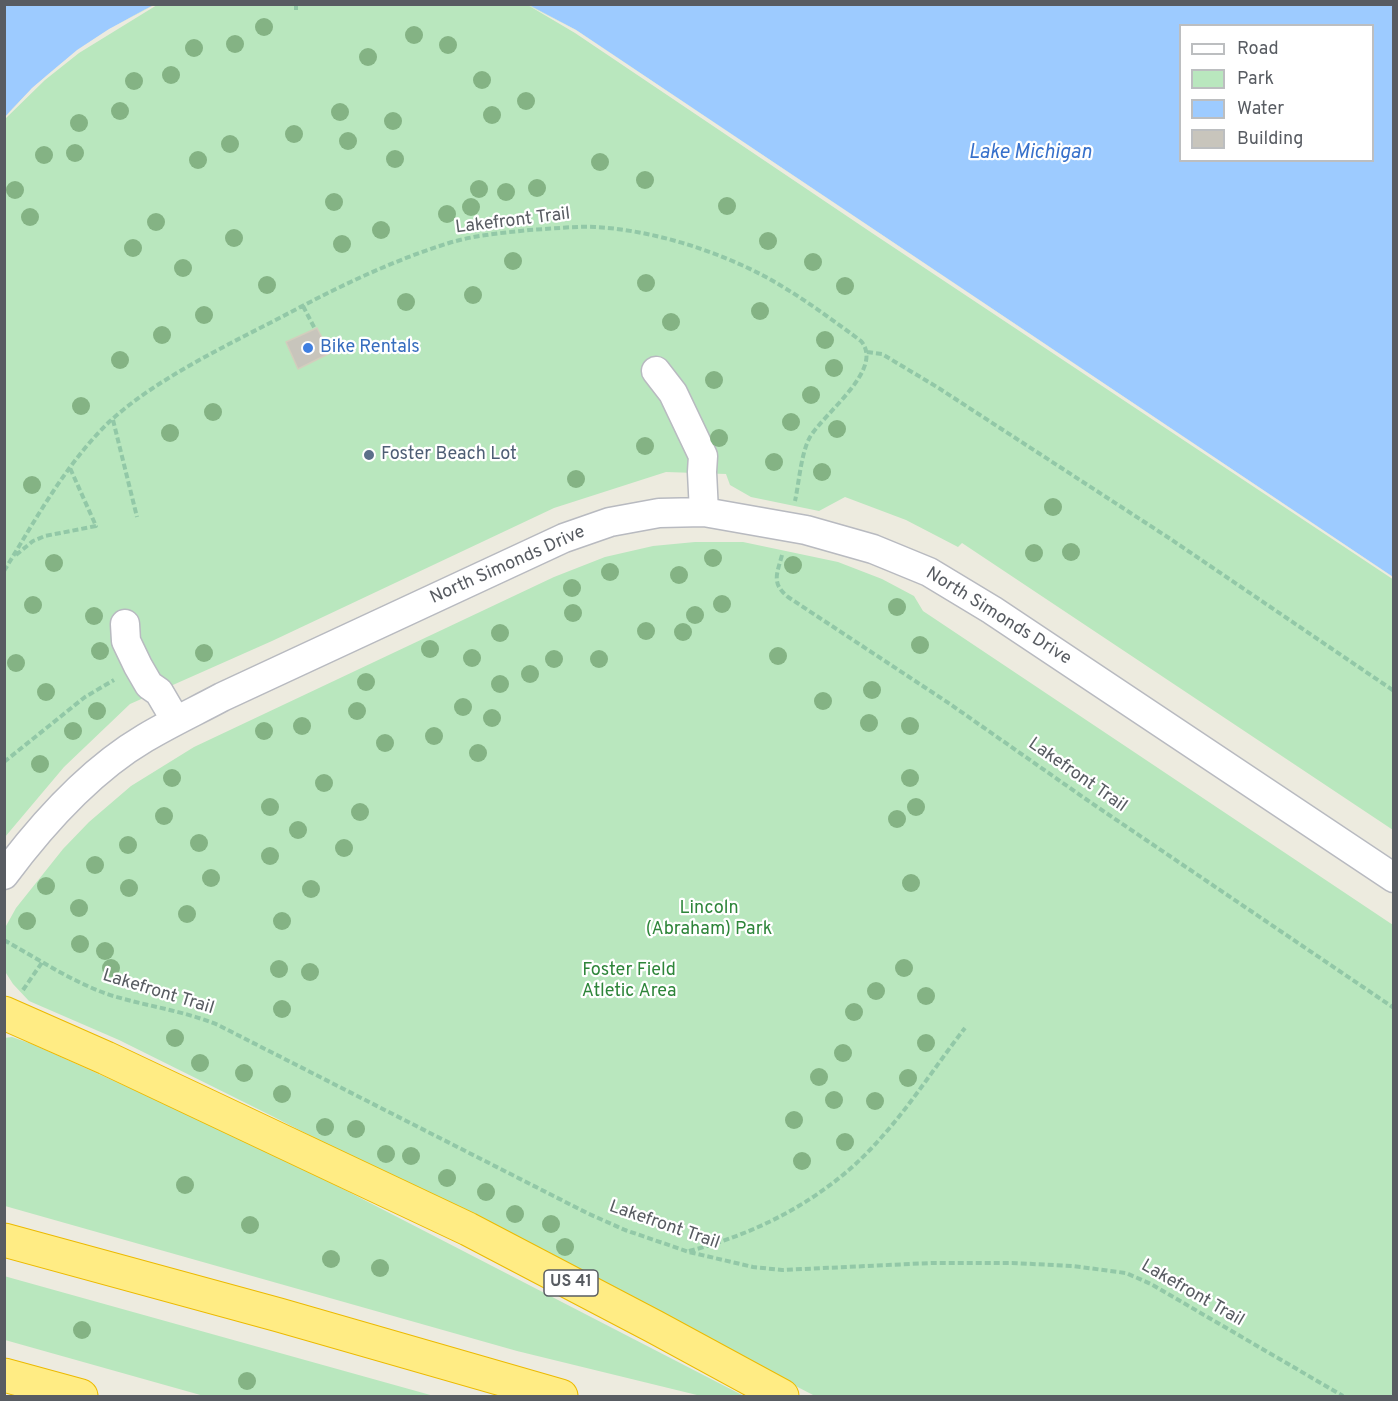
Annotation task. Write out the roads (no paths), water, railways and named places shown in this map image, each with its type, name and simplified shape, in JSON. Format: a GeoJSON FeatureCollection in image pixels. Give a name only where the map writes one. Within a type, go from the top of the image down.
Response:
{"type":"FeatureCollection","features":[{"type":"Feature","properties":{"kind":"highway","name":"US 41"},"geometry":{"type":"LineString","coordinates":[[13,1003],[106,1058],[468,1229],[782,1396]]}},
{"type":"Feature","properties":{"kind":"highway"},"geometry":{"type":"LineString","coordinates":[[4,1240],[561,1396]]}},
{"type":"Feature","properties":{"kind":"highway"},"geometry":{"type":"LineString","coordinates":[[4,1375],[81,1396]]}},
{"type":"Feature","properties":{"kind":"lane"},"geometry":{"type":"LineString","coordinates":[[702,472],[704,512]]}},
{"type":"Feature","properties":{"kind":"lane","name":"North Simonds Drive"},"geometry":{"type":"LineString","coordinates":[[4,875],[78,790],[111,761],[144,739],[222,697],[564,538],[632,517],[704,512],[806,530],[873,549],[929,572],[992,610],[1394,878]]}},
{"type":"Feature","properties":{"kind":"lane"},"geometry":{"type":"LineString","coordinates":[[159,692],[176,722]]}},
{"type":"Feature","properties":{"kind":"water"},"geometry":{"type":"Polygon","coordinates":[[[5,5],[154,5],[93,40],[74,54],[38,84],[5,117],[5,5]]]}},
{"type":"Feature","properties":{"kind":"water","name":"Lake Michigan"},"geometry":{"type":"Polygon","coordinates":[[[529,5],[1393,5],[1393,577],[576,30],[529,5]]]}},
{"type":"Feature","properties":{"kind":"place","name":"Bike Rentals"},"geometry":{"type":"Point","coordinates":[308,348]}},
{"type":"Feature","properties":{"kind":"place","name":"Foster Beach Lot"},"geometry":{"type":"Point","coordinates":[369,455]}},
{"type":"Feature","properties":{"kind":"park label","name":"Lincoln (Abraham) Park"},"geometry":{"type":"Point","coordinates":[709,919]}},
{"type":"Feature","properties":{"kind":"park label","name":"Foster Field Atletic Area"},"geometry":{"type":"Point","coordinates":[629,981]}}]}
